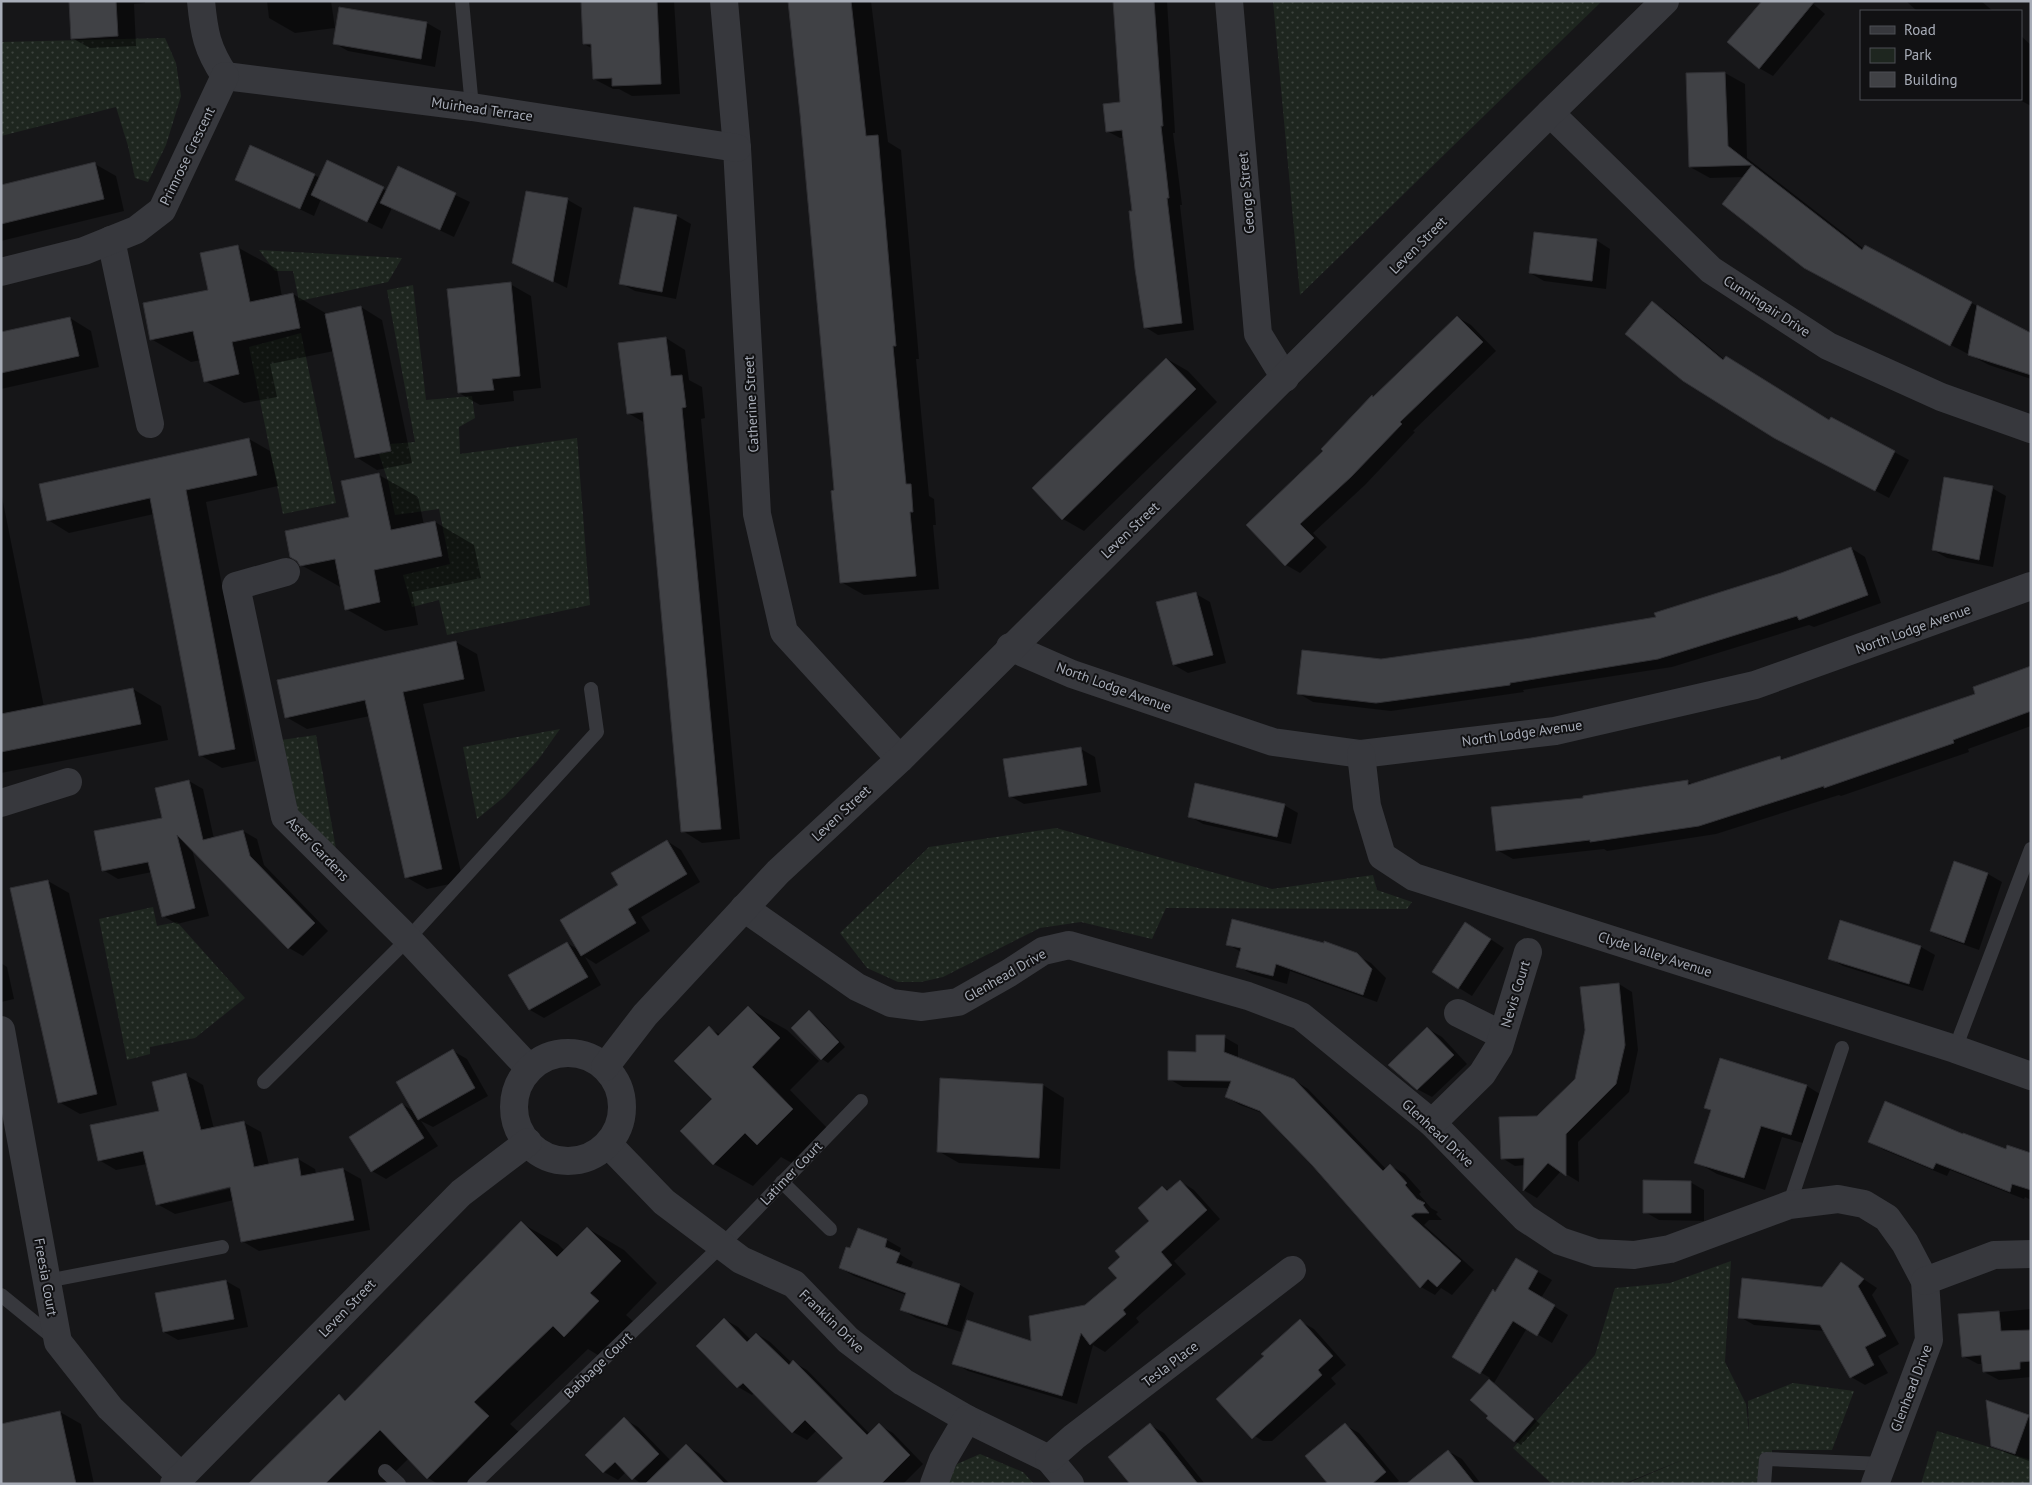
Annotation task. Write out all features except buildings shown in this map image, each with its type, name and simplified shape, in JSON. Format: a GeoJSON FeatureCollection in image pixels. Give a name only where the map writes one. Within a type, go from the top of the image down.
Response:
{"type":"FeatureCollection","features":[{"type":"Feature","properties":{"kind":"street"},"geometry":{"type":"LineString","coordinates":[[201,1],[203,29],[212,57],[225,76]]}},
{"type":"Feature","properties":{"kind":"street","name":"Catherine Street"},"geometry":{"type":"LineString","coordinates":[[724,1],[738,148],[757,514],[784,632],[900,758]]}},
{"type":"Feature","properties":{"kind":"street","name":"George Street"},"geometry":{"type":"LineString","coordinates":[[1229,1],[1258,334],[1284,378]]}},
{"type":"Feature","properties":{"kind":"street","name":"Leven Street"},"geometry":{"type":"LineString","coordinates":[[605,1067],[645,1015],[778,872],[900,758],[1010,647],[1665,1]]}},
{"type":"Feature","properties":{"kind":"street","name":"Muirhead Terrace"},"geometry":{"type":"LineString","coordinates":[[225,76],[472,107],[738,148]]}},
{"type":"Feature","properties":{"kind":"street","name":"Primrose Crescent"},"geometry":{"type":"LineString","coordinates":[[1,272],[84,250],[111,240],[136,230],[162,210],[225,76]]}},
{"type":"Feature","properties":{"kind":"street","name":"Cunningair Drive"},"geometry":{"type":"LineString","coordinates":[[1550,113],[1711,270],[1828,346],[1941,397],[2031,429]]}},
{"type":"Feature","properties":{"kind":"street"},"geometry":{"type":"LineString","coordinates":[[111,240],[150,424]]}},
{"type":"Feature","properties":{"kind":"street","name":"Aster Gardens"},"geometry":{"type":"LineString","coordinates":[[286,572],[236,586],[285,817],[408,939],[529,1068]]}},
{"type":"Feature","properties":{"kind":"street","name":"North Lodge Avenue"},"geometry":{"type":"LineString","coordinates":[[1010,647],[1072,674],[1273,742],[1361,754],[1555,731],[1755,686],[2031,586]]}},
{"type":"Feature","properties":{"kind":"street","name":"Clyde Valley Avenue"},"geometry":{"type":"LineString","coordinates":[[1361,754],[1367,806],[1382,856],[1414,878],[1955,1049],[2031,1076]]}},
{"type":"Feature","properties":{"kind":"street"},"geometry":{"type":"LineString","coordinates":[[1,803],[68,782]]}},
{"type":"Feature","properties":{"kind":"street","name":"Glenhead Drive"},"geometry":{"type":"LineString","coordinates":[[744,908],[856,987],[890,1002],[922,1007],[958,1002],[1044,951],[1069,946],[1248,996],[1302,1016],[1432,1123],[1525,1218],[1560,1241],[1596,1253],[1634,1255],[1670,1249],[1789,1205],[1838,1199],[1864,1204],[1887,1218],[1905,1243],[1926,1281],[1929,1340],[1878,1474]]}},
{"type":"Feature","properties":{"kind":"street","name":"Nevis Court"},"geometry":{"type":"LineString","coordinates":[[1432,1123],[1482,1074],[1500,1047],[1528,952]]}},
{"type":"Feature","properties":{"kind":"street","name":"Nevis Court"},"geometry":{"type":"LineString","coordinates":[[1458,1013],[1502,1035]]}},
{"type":"Feature","properties":{"kind":"street","name":"Freesia Court"},"geometry":{"type":"LineString","coordinates":[[1,1030],[58,1342],[110,1408],[178,1480]]}},
{"type":"Feature","properties":{"kind":"street"},"geometry":{"type":"LineString","coordinates":[[568,1053],[587,1056],[605,1067],[617,1084],[622,1103],[618,1128],[608,1144],[586,1158],[568,1161],[543,1155],[528,1142],[519,1129],[514,1107],[518,1087],[529,1068],[542,1059],[568,1053]]}},
{"type":"Feature","properties":{"kind":"street","name":"Leven Street"},"geometry":{"type":"LineString","coordinates":[[178,1480],[461,1193],[528,1142]]}},
{"type":"Feature","properties":{"kind":"street","name":"Franklin Drive"},"geometry":{"type":"LineString","coordinates":[[608,1144],[664,1202],[741,1260],[794,1284],[848,1340],[903,1382],[967,1419],[1049,1459],[1070,1484]]}},
{"type":"Feature","properties":{"kind":"street"},"geometry":{"type":"LineString","coordinates":[[1926,1281],[1994,1255],[2031,1254]]}},
{"type":"Feature","properties":{"kind":"street","name":"Tesla Place"},"geometry":{"type":"LineString","coordinates":[[1049,1459],[1074,1437],[1292,1270]]}},
{"type":"Feature","properties":{"kind":"street"},"geometry":{"type":"LineString","coordinates":[[934,1484],[943,1460],[967,1419]]}},
{"type":"Feature","properties":{"kind":"lane"},"geometry":{"type":"LineString","coordinates":[[462,1],[472,107]]}},
{"type":"Feature","properties":{"kind":"lane"},"geometry":{"type":"LineString","coordinates":[[264,1082],[408,939],[598,732],[591,689]]}},
{"type":"Feature","properties":{"kind":"lane"},"geometry":{"type":"LineString","coordinates":[[1955,1049],[2031,849]]}},
{"type":"Feature","properties":{"kind":"lane"},"geometry":{"type":"LineString","coordinates":[[1789,1205],[1842,1048]]}},
{"type":"Feature","properties":{"kind":"lane","name":"Latimer Court"},"geometry":{"type":"LineString","coordinates":[[721,1246],[861,1101]]}},
{"type":"Feature","properties":{"kind":"lane"},"geometry":{"type":"LineString","coordinates":[[782,1182],[830,1229]]}},
{"type":"Feature","properties":{"kind":"lane","name":"Babbage Court"},"geometry":{"type":"LineString","coordinates":[[474,1484],[721,1246]]}},
{"type":"Feature","properties":{"kind":"lane"},"geometry":{"type":"LineString","coordinates":[[47,1281],[222,1247]]}},
{"type":"Feature","properties":{"kind":"lane"},"geometry":{"type":"LineString","coordinates":[[1,1295],[58,1342]]}},
{"type":"Feature","properties":{"kind":"lane"},"geometry":{"type":"LineString","coordinates":[[1764,1484],[1766,1459],[1878,1474]]}},
{"type":"Feature","properties":{"kind":"lane"},"geometry":{"type":"LineString","coordinates":[[385,1470],[399,1484]]}},
{"type":"Feature","properties":{"kind":"green space"},"geometry":{"type":"Polygon","coordinates":[[[1273,1],[1602,1],[1300,295],[1273,1]]]}},
{"type":"Feature","properties":{"kind":"green space"},"geometry":{"type":"Polygon","coordinates":[[[165,38],[176,63],[181,96],[166,145],[148,182],[135,178],[128,146],[116,107],[1,136],[1,42],[165,38]]]}},
{"type":"Feature","properties":{"kind":"green space"},"geometry":{"type":"Polygon","coordinates":[[[259,250],[402,258],[388,282],[299,301],[293,271],[275,271],[259,250]]]}},
{"type":"Feature","properties":{"kind":"green space"},"geometry":{"type":"Polygon","coordinates":[[[413,285],[426,400],[472,396],[475,418],[459,427],[460,454],[577,438],[590,605],[447,635],[439,600],[412,607],[403,575],[450,564],[439,509],[395,515],[388,481],[379,454],[391,451],[390,444],[415,442],[387,290],[413,285]]]}},
{"type":"Feature","properties":{"kind":"green space"},"geometry":{"type":"Polygon","coordinates":[[[301,333],[336,503],[283,514],[249,347],[301,333]]]}},
{"type":"Feature","properties":{"kind":"green space"},"geometry":{"type":"Polygon","coordinates":[[[560,729],[538,760],[504,797],[477,819],[463,747],[560,729]]]}},
{"type":"Feature","properties":{"kind":"green space"},"geometry":{"type":"Polygon","coordinates":[[[316,735],[336,849],[290,813],[274,741],[316,735]]]}},
{"type":"Feature","properties":{"kind":"green space"},"geometry":{"type":"Polygon","coordinates":[[[1056,828],[1272,889],[1373,875],[1377,890],[1412,902],[1407,909],[1166,908],[1152,939],[1081,922],[1040,928],[943,977],[921,982],[898,982],[867,968],[840,933],[929,847],[1056,828]]]}},
{"type":"Feature","properties":{"kind":"green space"},"geometry":{"type":"Polygon","coordinates":[[[153,907],[157,926],[177,922],[245,998],[195,1038],[150,1047],[150,1054],[127,1060],[99,919],[153,907]]]}},
{"type":"Feature","properties":{"kind":"green space"},"geometry":{"type":"Polygon","coordinates":[[[1731,1261],[1725,1362],[1746,1404],[1749,1434],[1748,1401],[1793,1383],[1854,1391],[1832,1450],[1772,1450],[1771,1484],[1626,1484],[1687,1458],[1623,1484],[1552,1484],[1513,1448],[1595,1355],[1615,1288],[1670,1283],[1731,1261]]]}},
{"type":"Feature","properties":{"kind":"green space"},"geometry":{"type":"Polygon","coordinates":[[[1937,1431],[2031,1460],[2031,1484],[1921,1484],[1937,1431]]]}},
{"type":"Feature","properties":{"kind":"green space"},"geometry":{"type":"Polygon","coordinates":[[[980,1454],[1023,1472],[1034,1484],[946,1484],[957,1464],[980,1454]]]}}]}
